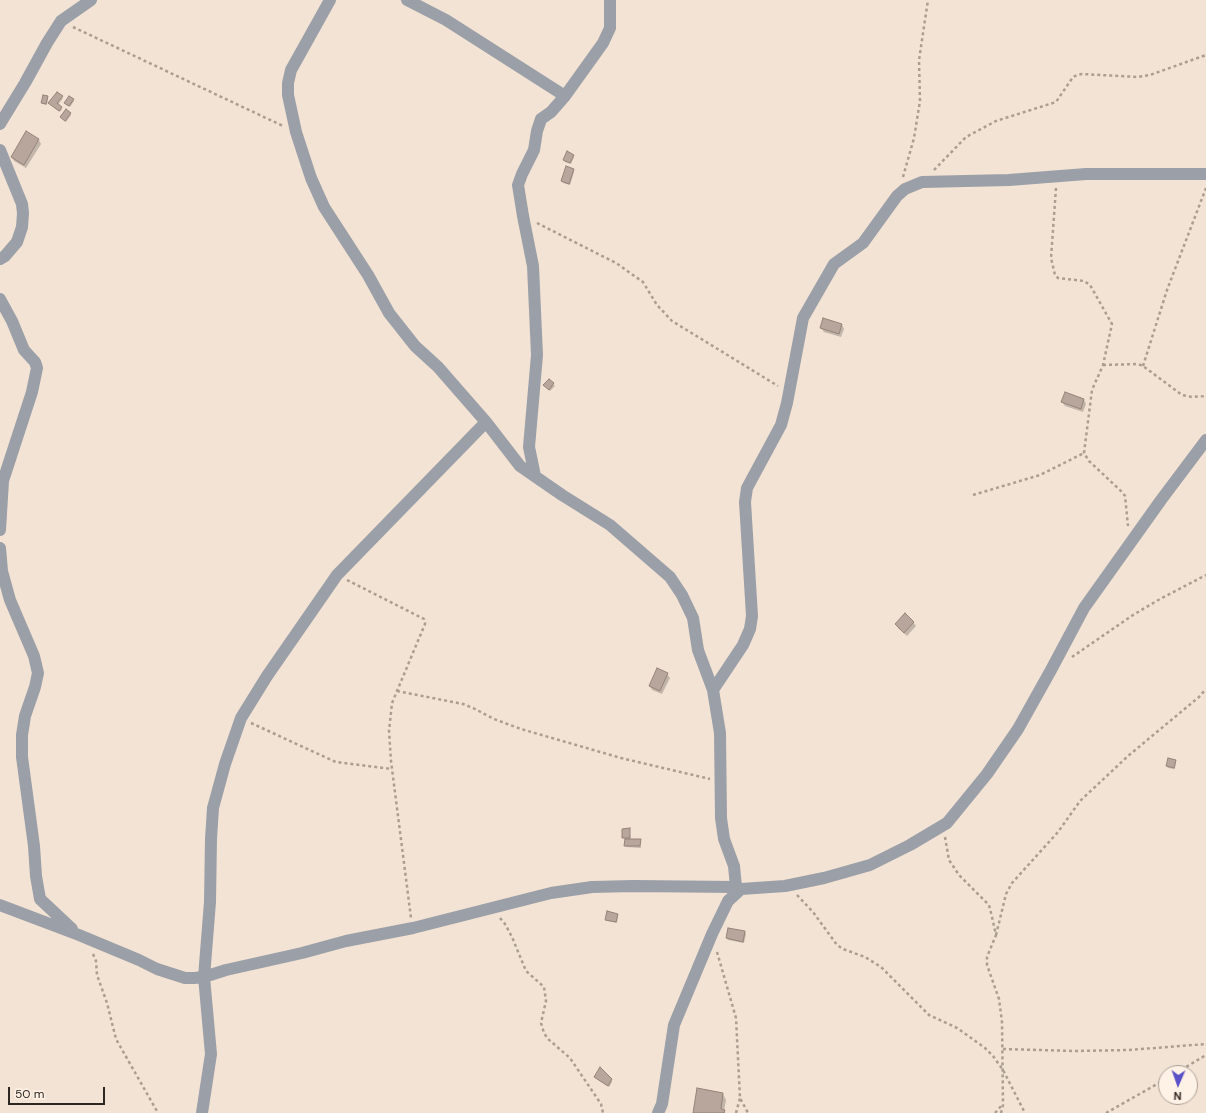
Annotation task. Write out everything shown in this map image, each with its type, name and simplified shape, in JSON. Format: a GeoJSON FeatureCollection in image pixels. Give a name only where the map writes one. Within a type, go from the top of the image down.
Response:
{"type":"FeatureCollection","features":[{"type":"Feature","properties":{"kind":"street"},"geometry":{"type":"LineString","coordinates":[[0,124],[25,83],[46,43],[61,22],[91,0]]}},
{"type":"Feature","properties":{"kind":"street"},"geometry":{"type":"LineString","coordinates":[[330,0],[291,70],[288,83],[288,95],[296,132],[311,178],[324,207],[368,274],[389,314],[415,346],[438,367],[486,422],[520,466],[562,495],[610,525],[670,577],[682,595],[693,618],[698,650],[713,690],[720,733],[721,818],[724,839],[734,866],[738,888],[728,902],[712,934],[674,1025],[662,1104],[658,1113]]}},
{"type":"Feature","properties":{"kind":"street"},"geometry":{"type":"LineString","coordinates":[[407,0],[446,20],[565,96]]}},
{"type":"Feature","properties":{"kind":"street"},"geometry":{"type":"LineString","coordinates":[[535,476],[529,447],[537,355],[534,280],[533,266],[518,185],[534,150],[537,131],[541,119],[552,112],[603,43],[610,28],[610,0]]}},
{"type":"Feature","properties":{"kind":"street"},"geometry":{"type":"LineString","coordinates":[[0,150],[22,204],[23,214],[22,227],[17,242],[5,256],[0,259]]}},
{"type":"Feature","properties":{"kind":"street"},"geometry":{"type":"LineString","coordinates":[[713,690],[743,645],[750,629],[752,616],[745,502],[747,488],[781,425],[803,318],[834,264],[863,243],[897,196],[905,189],[922,182],[1009,180],[1086,174],[1206,174]]}},
{"type":"Feature","properties":{"kind":"street"},"geometry":{"type":"LineString","coordinates":[[0,299],[12,321],[24,350],[35,362],[37,368],[32,392],[3,481],[0,530]]}},
{"type":"Feature","properties":{"kind":"street"},"geometry":{"type":"LineString","coordinates":[[202,1113],[211,1054],[204,977],[210,902],[213,808],[225,764],[241,718],[266,676],[337,575],[486,422]]}},
{"type":"Feature","properties":{"kind":"street"},"geometry":{"type":"LineString","coordinates":[[0,905],[84,937],[157,969],[185,978],[204,977],[226,970],[302,953],[346,941],[413,928],[552,893],[592,887],[633,886],[738,888],[785,886],[824,878],[870,864],[910,845],[947,823],[987,774],[1018,729],[1084,608],[1206,440]]}},
{"type":"Feature","properties":{"kind":"street"},"geometry":{"type":"LineString","coordinates":[[0,548],[2,571],[10,600],[34,656],[38,673],[35,687],[24,716],[22,757],[40,899],[84,937]]}},
{"type":"Feature","properties":{"kind":"path"},"geometry":{"type":"LineString","coordinates":[[897,196],[914,138],[920,101],[919,60],[928,0]]}},
{"type":"Feature","properties":{"kind":"path"},"geometry":{"type":"LineString","coordinates":[[61,22],[296,132]]}},
{"type":"Feature","properties":{"kind":"path"},"geometry":{"type":"LineString","coordinates":[[922,182],[966,137],[996,121],[1056,102],[1073,77],[1077,75],[1138,77],[1150,75],[1206,55]]}},
{"type":"Feature","properties":{"kind":"path"},"geometry":{"type":"LineString","coordinates":[[1057,176],[1050,258],[1055,276],[1058,278],[1084,282],[1090,285],[1112,324],[1103,365],[1092,390],[1084,453],[1089,461],[1125,496],[1129,544]]}},
{"type":"Feature","properties":{"kind":"path"},"geometry":{"type":"LineString","coordinates":[[1143,366],[1167,290],[1206,188]]}},
{"type":"Feature","properties":{"kind":"path"},"geometry":{"type":"LineString","coordinates":[[523,216],[616,262],[643,282],[657,305],[672,321],[789,392]]}},
{"type":"Feature","properties":{"kind":"path"},"geometry":{"type":"LineString","coordinates":[[1103,365],[1138,364],[1143,366],[1182,395],[1192,397],[1206,396]]}},
{"type":"Feature","properties":{"kind":"path"},"geometry":{"type":"LineString","coordinates":[[973,495],[1040,475],[1084,453]]}},
{"type":"Feature","properties":{"kind":"path"},"geometry":{"type":"LineString","coordinates":[[337,575],[424,619],[425,624],[392,703],[389,731],[392,769],[413,928]]}},
{"type":"Feature","properties":{"kind":"path"},"geometry":{"type":"LineString","coordinates":[[1069,659],[1132,615],[1206,575]]}},
{"type":"Feature","properties":{"kind":"path"},"geometry":{"type":"LineString","coordinates":[[1001,1113],[1003,1070],[1002,1022],[999,999],[987,965],[987,957],[996,935],[1006,894],[1012,883],[1058,832],[1080,801],[1128,756],[1199,697],[1206,689]]}},
{"type":"Feature","properties":{"kind":"path"},"geometry":{"type":"LineString","coordinates":[[397,691],[463,704],[494,719],[521,729],[621,758],[720,782]]}},
{"type":"Feature","properties":{"kind":"path"},"geometry":{"type":"LineString","coordinates":[[241,718],[336,762],[392,769]]}},
{"type":"Feature","properties":{"kind":"path"},"geometry":{"type":"LineString","coordinates":[[947,823],[944,835],[949,860],[959,875],[989,905],[996,935]]}},
{"type":"Feature","properties":{"kind":"path"},"geometry":{"type":"LineString","coordinates":[[785,886],[813,912],[838,945],[843,949],[865,957],[881,967],[929,1015],[957,1028],[985,1048],[1003,1070],[1025,1113]]}},
{"type":"Feature","properties":{"kind":"path"},"geometry":{"type":"LineString","coordinates":[[491,908],[505,924],[526,971],[544,987],[546,1001],[541,1023],[544,1033],[548,1039],[570,1058],[601,1104],[603,1113]]}},
{"type":"Feature","properties":{"kind":"path"},"geometry":{"type":"LineString","coordinates":[[712,934],[736,1018],[740,1098],[736,1113]]}},
{"type":"Feature","properties":{"kind":"path"},"geometry":{"type":"LineString","coordinates":[[84,937],[96,962],[98,975],[116,1039],[158,1113]]}},
{"type":"Feature","properties":{"kind":"path"},"geometry":{"type":"LineString","coordinates":[[1003,1049],[1075,1051],[1129,1050],[1206,1044]]}},
{"type":"Feature","properties":{"kind":"path"},"geometry":{"type":"LineString","coordinates":[[1189,1065],[1206,1055]]}},
{"type":"Feature","properties":{"kind":"path"},"geometry":{"type":"LineString","coordinates":[[1106,1113],[1158,1084]]}},
{"type":"Feature","properties":{"kind":"path"},"geometry":{"type":"LineString","coordinates":[[740,1098],[748,1113]]}},
{"type":"Feature","properties":{"kind":"path"},"geometry":{"type":"LineString","coordinates":[[995,1113],[1002,1105]]}},
{"type":"Feature","properties":{"kind":"building"},"geometry":{"type":"Polygon","coordinates":[[[57,92],[63,96],[57,103],[62,107],[59,111],[48,103],[57,92]]]}},
{"type":"Feature","properties":{"kind":"building"},"geometry":{"type":"Polygon","coordinates":[[[43,95],[48,96],[46,104],[41,103],[43,95]]]}},
{"type":"Feature","properties":{"kind":"building"},"geometry":{"type":"Polygon","coordinates":[[[69,96],[74,99],[69,106],[64,103],[69,96]]]}},
{"type":"Feature","properties":{"kind":"building"},"geometry":{"type":"Polygon","coordinates":[[[66,109],[71,113],[65,121],[60,117],[66,109]]]}},
{"type":"Feature","properties":{"kind":"building"},"geometry":{"type":"Polygon","coordinates":[[[26,131],[39,139],[24,165],[11,157],[26,131]]]}},
{"type":"Feature","properties":{"kind":"building"},"geometry":{"type":"Polygon","coordinates":[[[567,151],[574,155],[570,163],[563,160],[567,151]]]}},
{"type":"Feature","properties":{"kind":"building"},"geometry":{"type":"Polygon","coordinates":[[[566,166],[574,169],[569,184],[561,181],[566,166]]]}},
{"type":"Feature","properties":{"kind":"building"},"geometry":{"type":"Polygon","coordinates":[[[823,318],[842,324],[839,334],[820,328],[823,318]]]}},
{"type":"Feature","properties":{"kind":"building"},"geometry":{"type":"Polygon","coordinates":[[[549,379],[554,383],[549,390],[543,385],[549,379]]]}},
{"type":"Feature","properties":{"kind":"building"},"geometry":{"type":"Polygon","coordinates":[[[1065,392],[1084,399],[1081,409],[1061,402],[1065,392]]]}},
{"type":"Feature","properties":{"kind":"building"},"geometry":{"type":"Polygon","coordinates":[[[905,613],[914,622],[904,633],[895,624],[905,613]]]}},
{"type":"Feature","properties":{"kind":"building"},"geometry":{"type":"Polygon","coordinates":[[[657,668],[668,673],[660,691],[649,686],[657,668]]]}},
{"type":"Feature","properties":{"kind":"building"},"geometry":{"type":"Polygon","coordinates":[[[1168,758],[1176,760],[1174,768],[1166,766],[1168,758]]]}},
{"type":"Feature","properties":{"kind":"building"},"geometry":{"type":"Polygon","coordinates":[[[630,828],[630,838],[622,838],[622,829],[630,828]]]}},
{"type":"Feature","properties":{"kind":"building"},"geometry":{"type":"Polygon","coordinates":[[[625,839],[641,839],[640,846],[624,846],[625,839]]]}},
{"type":"Feature","properties":{"kind":"building"},"geometry":{"type":"Polygon","coordinates":[[[607,911],[618,914],[616,922],[605,920],[607,911]]]}},
{"type":"Feature","properties":{"kind":"building"},"geometry":{"type":"Polygon","coordinates":[[[728,928],[745,931],[743,942],[726,938],[728,928]]]}},
{"type":"Feature","properties":{"kind":"building"},"geometry":{"type":"Polygon","coordinates":[[[600,1067],[612,1079],[608,1086],[594,1077],[600,1067]]]}},
{"type":"Feature","properties":{"kind":"building"},"geometry":{"type":"Polygon","coordinates":[[[697,1088],[723,1093],[721,1109],[725,1110],[724,1113],[693,1113],[697,1088]]]}}]}
